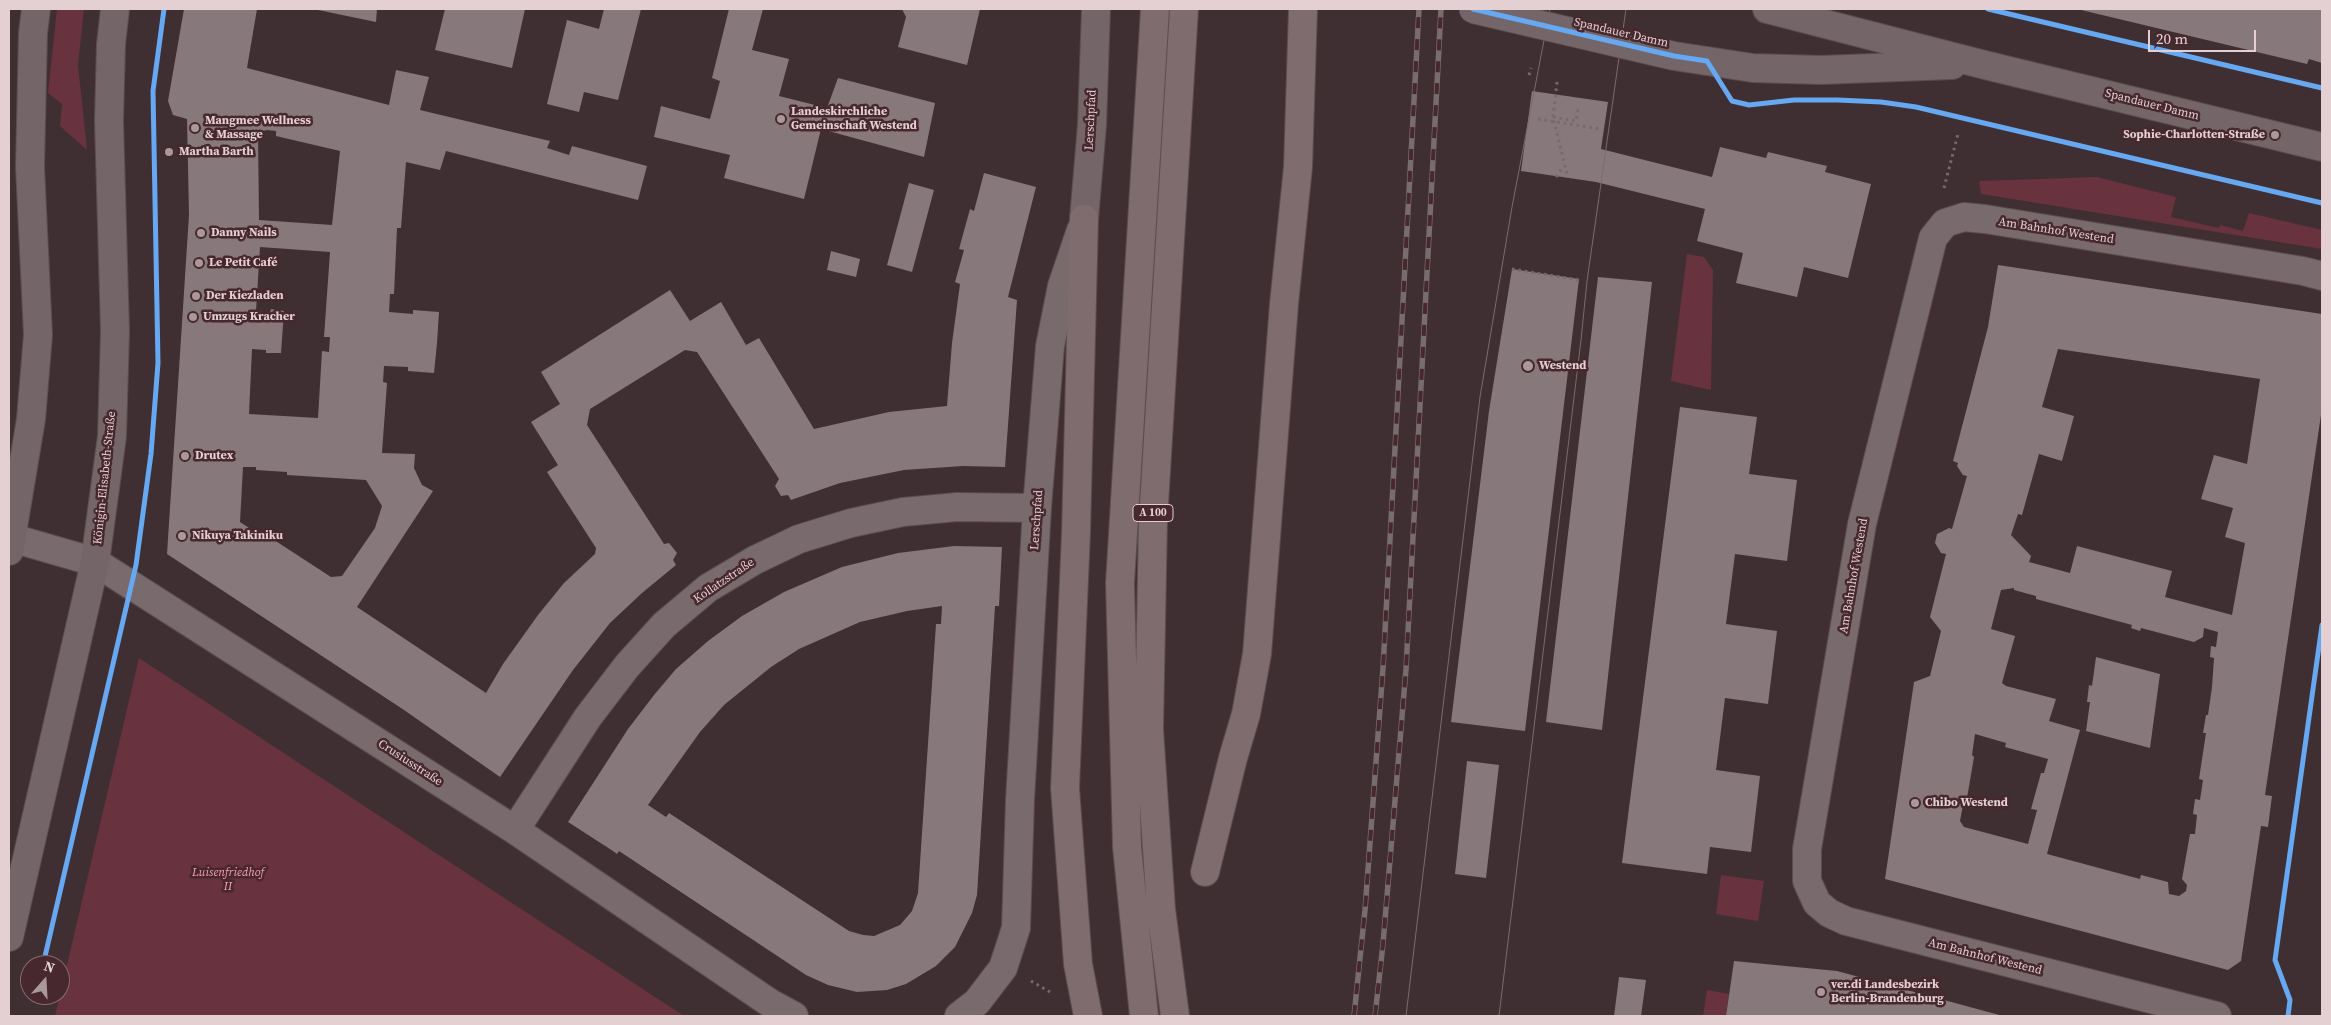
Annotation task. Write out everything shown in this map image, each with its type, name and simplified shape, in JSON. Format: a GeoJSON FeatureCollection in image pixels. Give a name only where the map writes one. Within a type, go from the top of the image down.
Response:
{"type":"FeatureCollection","features":[{"type":"Feature","properties":{"kind":"highway","name":"A 100"},"geometry":{"type":"LineString","coordinates":[[1144,1016],[1127,847],[1120,584],[1155,9]]}},
{"type":"Feature","properties":{"kind":"highway","name":"A 100"},"geometry":{"type":"LineString","coordinates":[[1175,1016],[1161,909],[1149,728],[1153,521],[1184,9]]}},
{"type":"Feature","properties":{"kind":"highway"},"geometry":{"type":"LineString","coordinates":[[1205,872],[1233,758],[1246,714],[1257,654],[1284,304],[1298,167],[1302,19]]}},
{"type":"Feature","properties":{"kind":"highway"},"geometry":{"type":"LineString","coordinates":[[1084,219],[1076,533],[1065,788],[1078,964],[1088,1016]]}},
{"type":"Feature","properties":{"kind":"main road"},"geometry":{"type":"LineString","coordinates":[[10,544],[31,419],[38,335],[30,167],[33,33],[36,9]]}},
{"type":"Feature","properties":{"kind":"main road","name":"Königin-Elisabeth-Straße"},"geometry":{"type":"LineString","coordinates":[[9,937],[96,562],[112,436],[115,331],[109,121],[111,44],[115,9]]}},
{"type":"Feature","properties":{"kind":"main road","name":"Lerschpfad"},"geometry":{"type":"LineString","coordinates":[[1084,219],[1092,125],[1096,9]]}},
{"type":"Feature","properties":{"kind":"main road","name":"Spandauer Damm"},"geometry":{"type":"LineString","coordinates":[[1473,9],[1674,56],[1753,68],[1822,70],[1981,64]]}},
{"type":"Feature","properties":{"kind":"main road","name":"Spandauer Damm"},"geometry":{"type":"LineString","coordinates":[[1767,9],[1981,64],[2322,147]]}},
{"type":"Feature","properties":{"kind":"street","name":"Am Bahnhof Westend"},"geometry":{"type":"LineString","coordinates":[[2217,1016],[1846,921],[1830,913],[1817,903],[1807,881],[1807,849],[1862,524],[1933,238],[1945,224],[1964,217],[1985,219],[2303,271],[2322,276]]}},
{"type":"Feature","properties":{"kind":"street","name":"Lerschpfad"},"geometry":{"type":"LineString","coordinates":[[959,1016],[977,1002],[1003,968],[1016,928],[1020,800],[1049,355],[1055,316],[1084,219]]}},
{"type":"Feature","properties":{"kind":"street","name":"Kollatzstraße"},"geometry":{"type":"LineString","coordinates":[[515,830],[588,717],[627,666],[664,625],[708,588],[747,564],[799,539],[851,523],[903,512],[957,507],[1038,508]]}},
{"type":"Feature","properties":{"kind":"street","name":"Crusiusstraße"},"geometry":{"type":"LineString","coordinates":[[10,544],[96,562],[515,830],[770,1003],[794,1016]]}},
{"type":"Feature","properties":{"kind":"path"},"geometry":{"type":"LineString","coordinates":[[1529,75],[1531,68]]}},
{"type":"Feature","properties":{"kind":"path"},"geometry":{"type":"LineString","coordinates":[[1557,82],[1553,117],[1563,166],[1568,178]]}},
{"type":"Feature","properties":{"kind":"path"},"geometry":{"type":"LineString","coordinates":[[1553,117],[1576,121],[1578,109],[1576,125]]}},
{"type":"Feature","properties":{"kind":"path"},"geometry":{"type":"LineString","coordinates":[[1538,120],[1600,129]]}},
{"type":"Feature","properties":{"kind":"path"},"geometry":{"type":"LineString","coordinates":[[1943,194],[1958,134]]}},
{"type":"Feature","properties":{"kind":"path"},"geometry":{"type":"LineString","coordinates":[[1556,177],[1563,166]]}},
{"type":"Feature","properties":{"kind":"path"},"geometry":{"type":"LineString","coordinates":[[1512,269],[1579,280]]}},
{"type":"Feature","properties":{"kind":"path"},"geometry":{"type":"LineString","coordinates":[[1029,980],[1058,996]]}},
{"type":"Feature","properties":{"kind":"green space"},"geometry":{"type":"Polygon","coordinates":[[[57,9],[84,9],[78,65],[87,150],[60,126],[62,104],[48,93],[57,9]]]}},
{"type":"Feature","properties":{"kind":"green space"},"geometry":{"type":"Polygon","coordinates":[[[2097,177],[2176,197],[2171,217],[2219,228],[2220,225],[2243,231],[2249,213],[2322,230],[2322,249],[1981,194],[1979,181],[2097,177]]]}},
{"type":"Feature","properties":{"kind":"green space"},"geometry":{"type":"Polygon","coordinates":[[[1687,254],[1704,257],[1713,270],[1711,390],[1671,381],[1687,254]]]}},
{"type":"Feature","properties":{"kind":"green space","name":"Luisenfriedhof II"},"geometry":{"type":"Polygon","coordinates":[[[139,658],[684,1016],[55,1016],[58,1005],[70,1005],[69,955],[139,658]]]}},
{"type":"Feature","properties":{"kind":"green space"},"geometry":{"type":"Polygon","coordinates":[[[1721,875],[1764,881],[1758,921],[1716,914],[1721,875]]]}},
{"type":"Feature","properties":{"kind":"green space"},"geometry":{"type":"Polygon","coordinates":[[[1707,990],[1729,994],[1726,1016],[1703,1016],[1707,990]]]}},
{"type":"Feature","properties":{"kind":"building"},"geometry":{"type":"Polygon","coordinates":[[[184,9],[257,9],[247,68],[389,105],[396,70],[429,77],[420,110],[550,141],[547,148],[569,155],[572,146],[647,166],[638,200],[446,151],[440,170],[406,162],[401,228],[397,228],[394,294],[390,294],[389,312],[413,314],[413,310],[439,312],[437,343],[434,373],[408,371],[408,367],[384,366],[383,382],[387,383],[382,453],[415,454],[414,468],[422,485],[433,491],[357,607],[486,693],[503,664],[538,615],[564,583],[595,554],[596,548],[547,472],[558,465],[531,422],[560,404],[541,372],[670,290],[690,321],[721,302],[746,345],[759,338],[814,429],[889,412],[947,406],[952,343],[960,284],[955,282],[964,250],[959,249],[970,209],[974,211],[984,173],[1036,187],[1008,297],[1017,300],[1005,467],[963,466],[904,470],[840,483],[791,500],[788,495],[781,496],[775,486],[779,479],[697,352],[685,350],[590,409],[587,425],[664,544],[669,543],[677,553],[673,560],[676,565],[610,623],[573,670],[500,777],[404,710],[167,554],[189,215],[187,119],[173,115],[168,101],[184,9]],[[276,131],[258,132],[259,220],[332,225],[340,151],[276,136],[276,131]],[[260,247],[256,311],[270,313],[271,309],[284,311],[281,353],[266,353],[266,350],[252,349],[249,414],[318,418],[322,351],[329,352],[330,337],[324,337],[330,252],[260,247]],[[243,467],[240,522],[266,539],[268,536],[331,577],[342,576],[375,528],[382,506],[366,480],[287,475],[287,472],[256,470],[256,467],[243,467]]]}},
{"type":"Feature","properties":{"kind":"building"},"geometry":{"type":"Polygon","coordinates":[[[377,9],[376,22],[318,10],[377,9]]]}},
{"type":"Feature","properties":{"kind":"building"},"geometry":{"type":"Polygon","coordinates":[[[445,9],[525,9],[512,68],[435,50],[445,9]]]}},
{"type":"Feature","properties":{"kind":"building"},"geometry":{"type":"Polygon","coordinates":[[[604,9],[641,9],[618,100],[584,92],[579,112],[547,104],[567,20],[599,29],[604,9]]]}},
{"type":"Feature","properties":{"kind":"building"},"geometry":{"type":"Polygon","coordinates":[[[729,9],[763,9],[752,50],[789,59],[779,96],[827,108],[838,78],[935,103],[924,157],[821,129],[804,199],[724,178],[730,155],[654,137],[661,106],[710,119],[720,81],[712,78],[729,9]]]}},
{"type":"Feature","properties":{"kind":"building"},"geometry":{"type":"Polygon","coordinates":[[[902,9],[980,9],[967,65],[898,47],[906,17],[902,9]]]}},
{"type":"Feature","properties":{"kind":"building"},"geometry":{"type":"Polygon","coordinates":[[[2077,9],[2322,10],[2322,63],[2309,59],[2307,64],[2077,9]]]}},
{"type":"Feature","properties":{"kind":"building"},"geometry":{"type":"Polygon","coordinates":[[[1532,91],[1608,102],[1601,149],[1712,177],[1720,147],[1766,158],[1768,152],[1827,166],[1825,172],[1871,184],[1848,278],[1804,267],[1797,297],[1736,283],[1743,253],[1697,241],[1705,209],[1596,182],[1521,171],[1532,91]]]}},
{"type":"Feature","properties":{"kind":"building"},"geometry":{"type":"Polygon","coordinates":[[[909,183],[934,190],[912,272],[887,265],[909,183]]]}},
{"type":"Feature","properties":{"kind":"building"},"geometry":{"type":"Polygon","coordinates":[[[831,251],[860,259],[856,277],[827,270],[831,251]]]}},
{"type":"Feature","properties":{"kind":"building"},"geometry":{"type":"Polygon","coordinates":[[[1998,265],[2322,314],[2322,408],[2265,795],[2272,796],[2268,827],[2261,826],[2241,961],[2228,970],[1885,879],[1914,682],[1930,676],[1941,631],[1930,617],[1946,554],[1941,553],[1935,543],[1937,534],[1949,528],[1952,529],[1967,476],[1963,475],[1957,466],[1958,463],[1953,461],[1988,327],[1998,265]],[[2058,349],[2042,407],[2074,416],[2062,461],[2039,454],[2022,515],[2018,514],[2011,535],[2031,556],[2029,562],[2070,573],[2077,546],[2172,571],[2165,597],[2232,615],[2245,543],[2225,537],[2233,508],[2201,499],[2214,455],[2247,464],[2260,379],[2058,349]],[[2014,588],[2001,590],[1991,629],[2015,636],[2002,683],[2006,686],[2056,699],[2049,721],[2080,730],[2047,854],[2140,879],[2141,875],[2168,882],[2169,894],[2179,896],[2186,891],[2187,885],[2182,879],[2190,834],[2195,834],[2197,815],[2193,814],[2195,799],[2200,800],[2203,780],[2199,779],[2206,733],[2203,733],[2212,687],[2214,658],[2210,657],[2211,646],[2216,647],[2218,632],[2204,628],[2203,637],[2194,642],[2141,628],[2140,631],[2131,628],[2132,625],[2036,599],[2036,596],[2014,590],[2014,588]],[[1975,734],[1972,755],[1974,757],[1966,804],[1963,805],[1960,821],[1964,827],[2028,844],[2037,810],[2031,809],[2041,773],[2044,773],[2048,759],[2005,747],[2006,743],[1975,734]]]}},
{"type":"Feature","properties":{"kind":"building"},"geometry":{"type":"Polygon","coordinates":[[[1512,269],[1579,279],[1525,731],[1451,722],[1489,411],[1512,269]]]}},
{"type":"Feature","properties":{"kind":"building"},"geometry":{"type":"Polygon","coordinates":[[[1598,277],[1652,282],[1602,730],[1546,722],[1598,277]]]}},
{"type":"Feature","properties":{"kind":"building"},"geometry":{"type":"Polygon","coordinates":[[[1680,407],[1757,417],[1749,474],[1797,480],[1787,561],[1735,554],[1726,624],[1777,631],[1768,704],[1725,698],[1716,770],[1760,776],[1751,852],[1710,847],[1707,874],[1622,863],[1680,407]]]}},
{"type":"Feature","properties":{"kind":"building"},"geometry":{"type":"Polygon","coordinates":[[[954,546],[1002,547],[999,606],[995,606],[977,895],[972,913],[955,947],[936,966],[906,984],[887,990],[857,992],[828,985],[806,975],[619,851],[617,854],[568,822],[628,729],[654,695],[676,669],[708,641],[742,616],[784,592],[842,567],[898,553],[954,546]],[[942,606],[907,611],[860,622],[799,649],[771,667],[724,705],[700,732],[648,805],[666,817],[669,813],[849,931],[874,936],[900,925],[912,911],[918,893],[936,624],[941,624],[942,606]]]}},
{"type":"Feature","properties":{"kind":"building"},"geometry":{"type":"Polygon","coordinates":[[[2096,657],[2160,674],[2150,748],[2086,731],[2090,702],[2087,702],[2089,685],[2092,686],[2096,657]]]}},
{"type":"Feature","properties":{"kind":"building"},"geometry":{"type":"Polygon","coordinates":[[[1467,761],[1499,765],[1486,878],[1455,874],[1467,761]]]}},
{"type":"Feature","properties":{"kind":"building"},"geometry":{"type":"Polygon","coordinates":[[[1734,961],[1837,971],[2003,1016],[1726,1016],[1734,961]]]}},
{"type":"Feature","properties":{"kind":"building"},"geometry":{"type":"Polygon","coordinates":[[[1619,977],[1646,980],[1641,1016],[1614,1016],[1619,977]]]}},
{"type":"Feature","properties":{"kind":"tram line"},"geometry":{"type":"LineString","coordinates":[[1406,1016],[1480,397],[1512,207],[1550,9]]}},
{"type":"Feature","properties":{"kind":"tram line"},"geometry":{"type":"LineString","coordinates":[[1499,1016],[1587,281],[1626,9]]}},
{"type":"Feature","properties":{"kind":"railway"},"geometry":{"type":"LineString","coordinates":[[1354,1016],[1365,910],[1383,668],[1419,9]]}},
{"type":"Feature","properties":{"kind":"railway"},"geometry":{"type":"LineString","coordinates":[[1375,1016],[1383,944],[1406,669],[1441,9]]}},
{"type":"Feature","properties":{"kind":"cycle path"},"geometry":{"type":"LineString","coordinates":[[45,955],[136,565],[151,454],[158,363],[153,91],[164,9]]}},
{"type":"Feature","properties":{"kind":"cycle path"},"geometry":{"type":"LineString","coordinates":[[1473,9],[1674,56],[1707,61],[1732,101],[1749,105],[1794,100],[1838,100],[1881,102],[1916,107],[2322,203]]}},
{"type":"Feature","properties":{"kind":"cycle path"},"geometry":{"type":"LineString","coordinates":[[1988,9],[2322,88]]}},
{"type":"Feature","properties":{"kind":"cycle path"},"geometry":{"type":"LineString","coordinates":[[2288,1016],[2290,1000],[2275,960],[2322,625]]}},
{"type":"Feature","properties":{"kind":"place","name":"Landeskirchliche Gemeinschaft Westend"},"geometry":{"type":"Point","coordinates":[781,119]}},
{"type":"Feature","properties":{"kind":"place","name":"Mangmee Wellness & Massage"},"geometry":{"type":"Point","coordinates":[195,128]}},
{"type":"Feature","properties":{"kind":"place","name":"Sophie-Charlotten-Straße"},"geometry":{"type":"Point","coordinates":[2275,135]}},
{"type":"Feature","properties":{"kind":"place","name":"Martha Barth"},"geometry":{"type":"Point","coordinates":[169,152]}},
{"type":"Feature","properties":{"kind":"place","name":"Danny Nails"},"geometry":{"type":"Point","coordinates":[201,233]}},
{"type":"Feature","properties":{"kind":"place","name":"Le Petit Café"},"geometry":{"type":"Point","coordinates":[199,263]}},
{"type":"Feature","properties":{"kind":"place","name":"Der Kiezladen"},"geometry":{"type":"Point","coordinates":[196,296]}},
{"type":"Feature","properties":{"kind":"place","name":"Umzugs Kracher"},"geometry":{"type":"Point","coordinates":[193,317]}},
{"type":"Feature","properties":{"kind":"place","name":"Westend"},"geometry":{"type":"Point","coordinates":[1528,366]}},
{"type":"Feature","properties":{"kind":"place","name":"Drutex"},"geometry":{"type":"Point","coordinates":[185,456]}},
{"type":"Feature","properties":{"kind":"place","name":"Nikuya Takiniku"},"geometry":{"type":"Point","coordinates":[182,536]}},
{"type":"Feature","properties":{"kind":"place","name":"Chibo Westend"},"geometry":{"type":"Point","coordinates":[1915,803]}},
{"type":"Feature","properties":{"kind":"place","name":"ver.di Landesbezirk Berlin-Brandenburg"},"geometry":{"type":"Point","coordinates":[1821,992]}}]}
